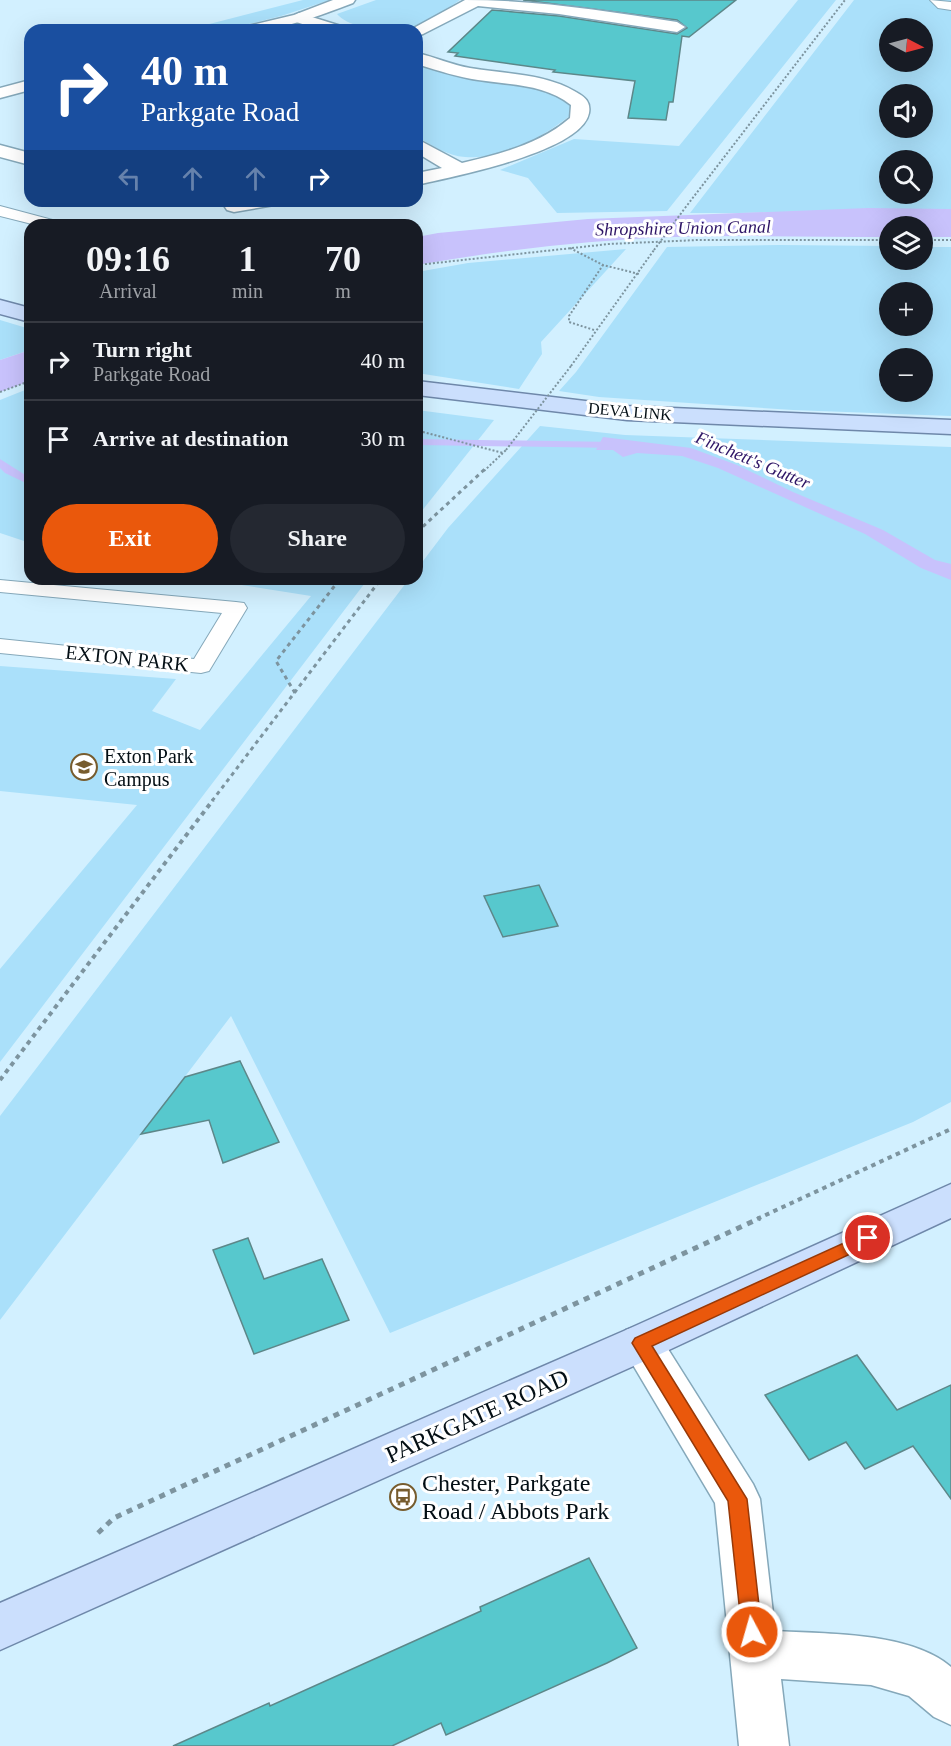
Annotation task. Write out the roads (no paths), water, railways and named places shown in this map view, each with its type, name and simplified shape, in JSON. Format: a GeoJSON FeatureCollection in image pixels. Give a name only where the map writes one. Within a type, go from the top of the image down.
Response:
{"type":"FeatureCollection","features":[{"type":"Feature","properties":{"kind":"main road"},"geometry":{"type":"LineString","coordinates":[[0,307],[24,313]]}},
{"type":"Feature","properties":{"kind":"main road","name":"DEVA LINK"},"geometry":{"type":"LineString","coordinates":[[423,389],[627,413],[951,428]]}},
{"type":"Feature","properties":{"kind":"main road","name":"PARKGATE ROAD"},"geometry":{"type":"LineString","coordinates":[[0,1627],[641,1343],[951,1200]]}},
{"type":"Feature","properties":{"kind":"street"},"geometry":{"type":"LineString","coordinates":[[274,24],[299,18],[347,0]]}},
{"type":"Feature","properties":{"kind":"street"},"geometry":{"type":"LineString","coordinates":[[423,28],[476,0],[559,9],[677,27]]}},
{"type":"Feature","properties":{"kind":"street"},"geometry":{"type":"LineString","coordinates":[[299,18],[318,24]]}},
{"type":"Feature","properties":{"kind":"street"},"geometry":{"type":"LineString","coordinates":[[423,60],[477,74],[558,88],[571,95],[580,104],[581,112],[576,121],[558,135],[531,149],[423,178]]}},
{"type":"Feature","properties":{"kind":"street"},"geometry":{"type":"LineString","coordinates":[[0,93],[24,87]]}},
{"type":"Feature","properties":{"kind":"street"},"geometry":{"type":"LineString","coordinates":[[423,149],[458,169]]}},
{"type":"Feature","properties":{"kind":"street"},"geometry":{"type":"LineString","coordinates":[[0,151],[24,157]]}},
{"type":"Feature","properties":{"kind":"street"},"geometry":{"type":"LineString","coordinates":[[641,1343],[738,1499],[764,1746]]}},
{"type":"Feature","properties":{"kind":"street"},"geometry":{"type":"LineString","coordinates":[[754,1654],[870,1661],[922,1675],[951,1700]]}},
{"type":"Feature","properties":{"kind":"lane"},"geometry":{"type":"LineString","coordinates":[[936,0],[942,5],[951,6]]}},
{"type":"Feature","properties":{"kind":"lane"},"geometry":{"type":"LineString","coordinates":[[0,211],[31,219]]}},
{"type":"Feature","properties":{"kind":"lane","name":"EXTON PARK"},"geometry":{"type":"LineString","coordinates":[[0,586],[237,608],[201,666],[0,646]]}},
{"type":"Feature","properties":{"kind":"water","name":"Shropshire Union Canal"},"geometry":{"type":"Polygon","coordinates":[[[868,208],[951,209],[951,237],[933,237],[933,216],[879,216],[879,237],[643,238],[546,246],[423,264],[423,236],[588,219],[868,208]]]}},
{"type":"Feature","properties":{"kind":"water"},"geometry":{"type":"Polygon","coordinates":[[[24,352],[24,383],[0,392],[0,360],[24,352]]]}},
{"type":"Feature","properties":{"kind":"water"},"geometry":{"type":"Polygon","coordinates":[[[603,437],[691,448],[737,465],[793,492],[883,530],[935,560],[951,564],[951,580],[921,568],[865,534],[718,468],[682,456],[637,453],[623,457],[613,450],[596,450],[603,437]]]}},
{"type":"Feature","properties":{"kind":"waterway","name":"Finchett's Gutter"},"geometry":{"type":"LineString","coordinates":[[423,442],[616,445]]}},
{"type":"Feature","properties":{"kind":"waterway","name":"Finchett's Gutter"},"geometry":{"type":"LineString","coordinates":[[0,462],[9,471],[24,479]]}},
{"type":"Feature","properties":{"kind":"place","name":"Exton Park Campus"},"geometry":{"type":"Point","coordinates":[84,767]}},
{"type":"Feature","properties":{"kind":"place","name":"Chester, Parkgate Road / Abbots Park"},"geometry":{"type":"Point","coordinates":[403,1497]}}]}
